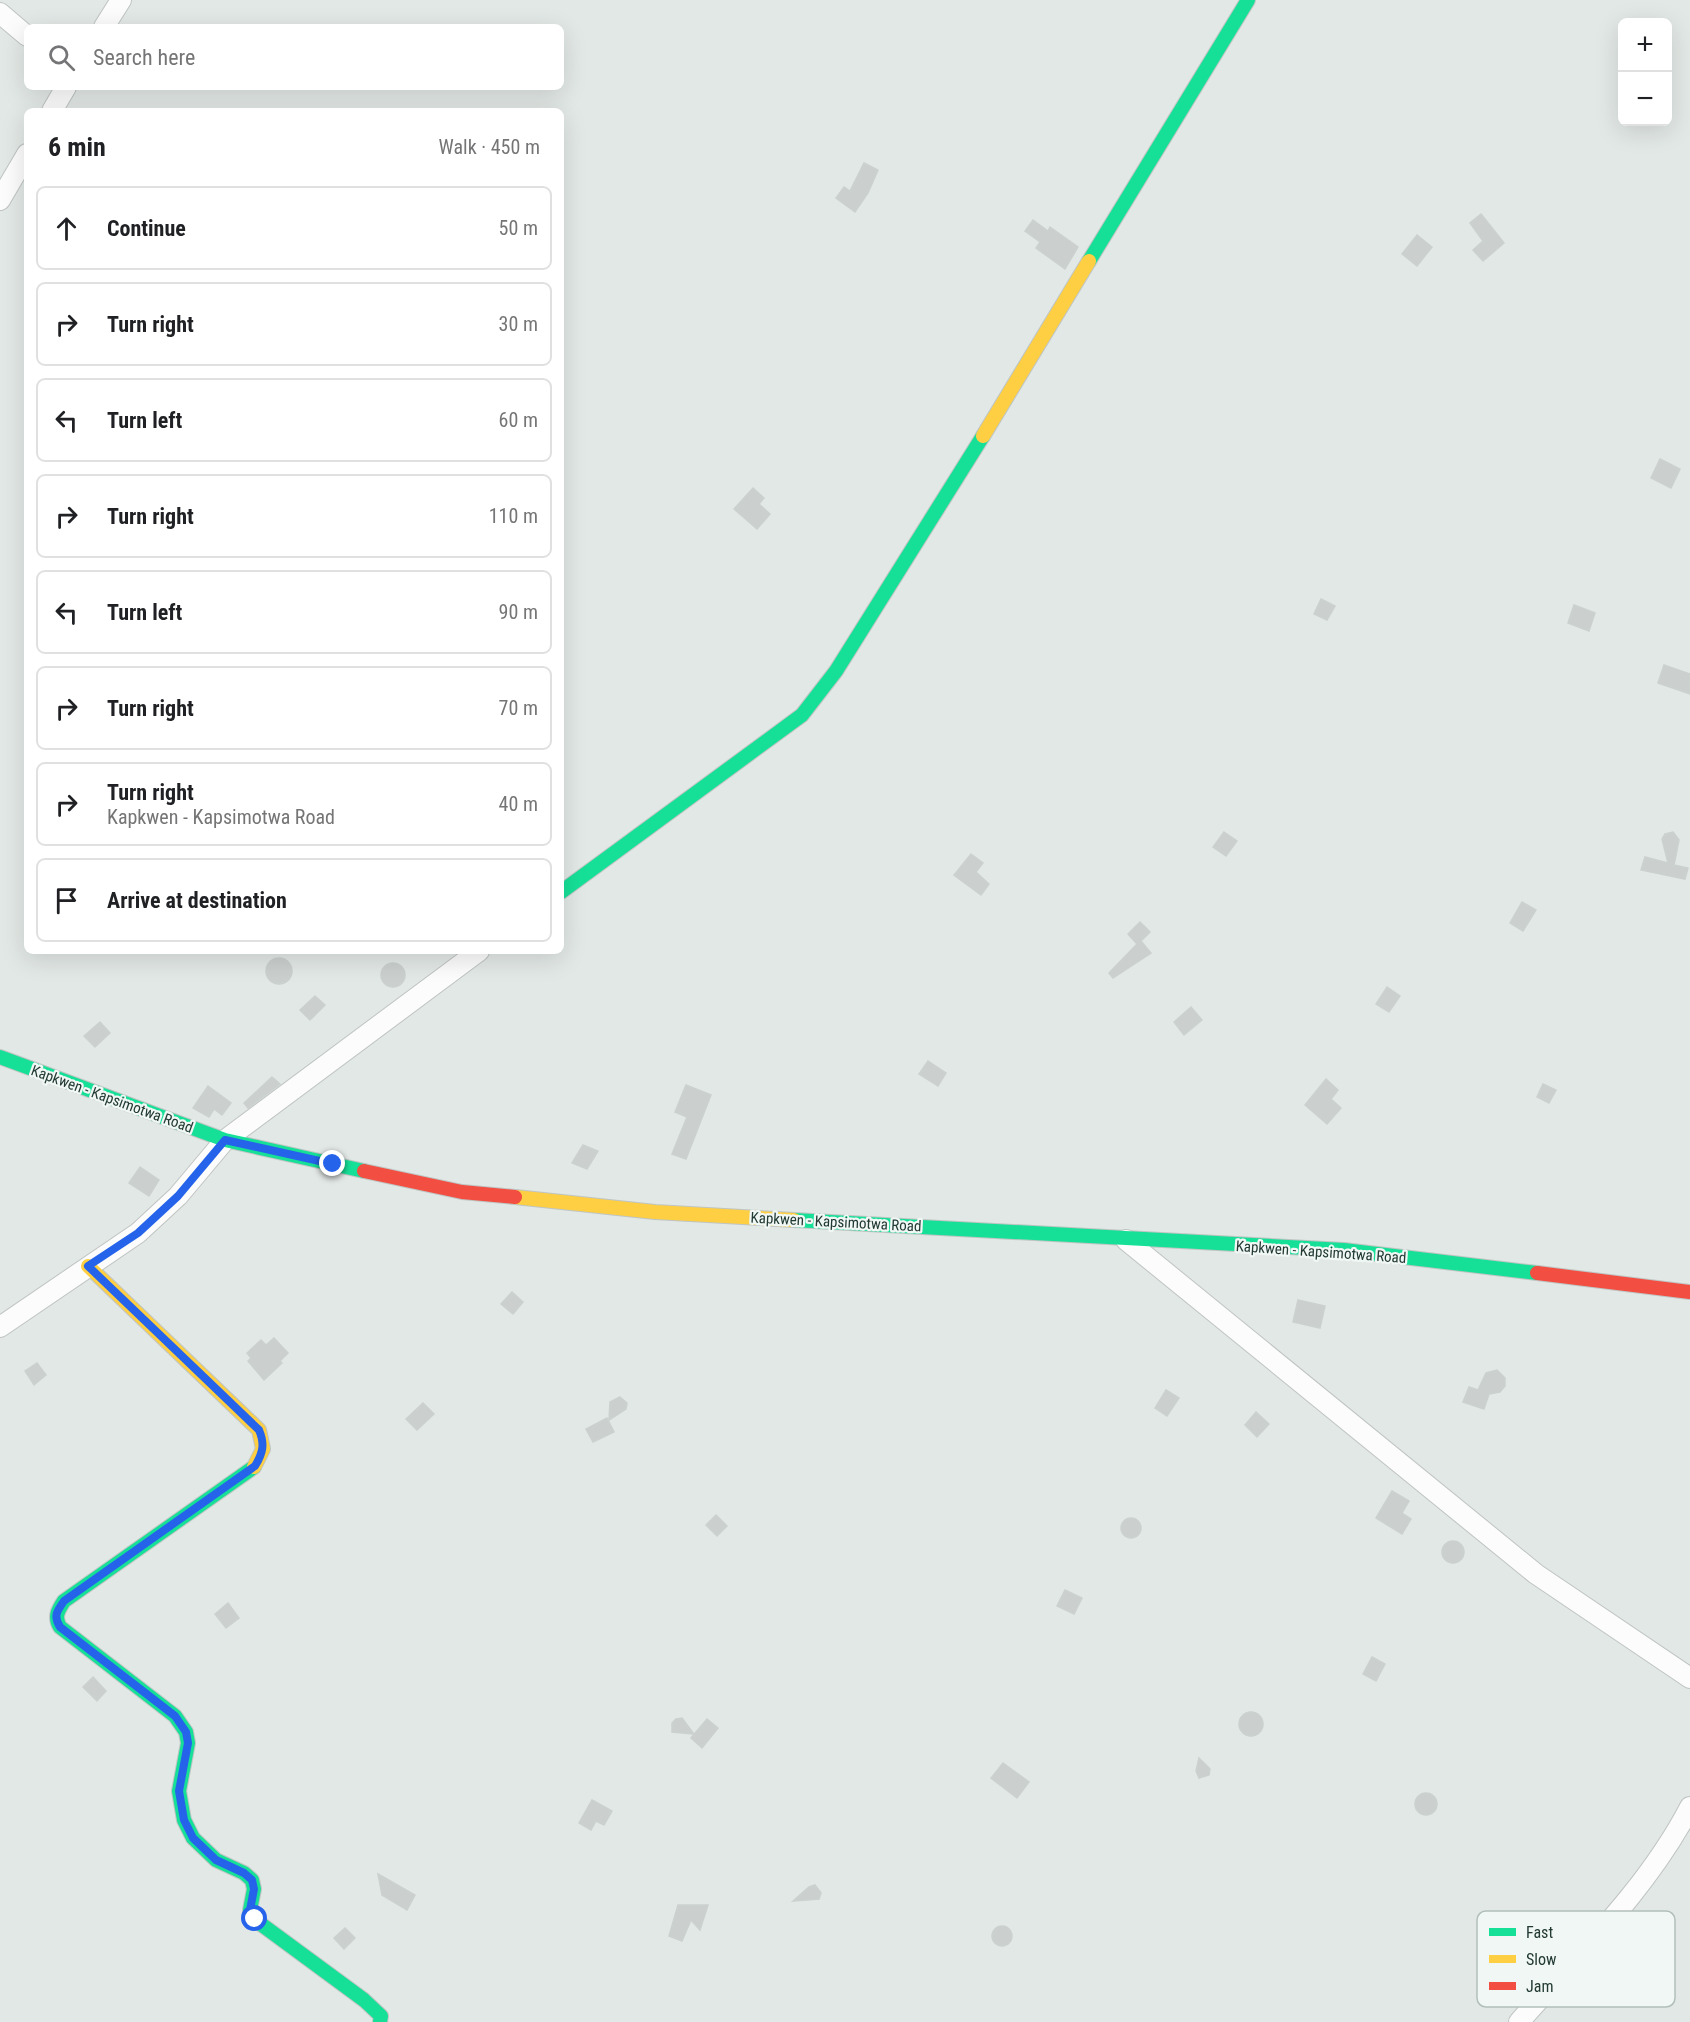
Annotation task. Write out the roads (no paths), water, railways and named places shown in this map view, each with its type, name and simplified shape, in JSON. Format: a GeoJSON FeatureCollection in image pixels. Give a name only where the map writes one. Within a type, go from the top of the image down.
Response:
{"type":"FeatureCollection","features":[{"type":"Feature","properties":{"kind":"street"},"geometry":{"type":"LineString","coordinates":[[106,24],[122,0]]}},
{"type":"Feature","properties":{"kind":"street"},"geometry":{"type":"LineString","coordinates":[[564,890],[774,738],[802,715],[836,671],[912,553],[1248,0]]}},
{"type":"Feature","properties":{"kind":"street"},"geometry":{"type":"LineString","coordinates":[[0,13],[24,33]]}},
{"type":"Feature","properties":{"kind":"street"},"geometry":{"type":"LineString","coordinates":[[54,108],[64,90]]}},
{"type":"Feature","properties":{"kind":"street"},"geometry":{"type":"LineString","coordinates":[[0,200],[24,159]]}},
{"type":"Feature","properties":{"kind":"street"},"geometry":{"type":"LineString","coordinates":[[0,1327],[138,1233],[178,1196],[225,1140],[475,954]]}},
{"type":"Feature","properties":{"kind":"street","name":"Kapkwen - Kapsimotwa Road"},"geometry":{"type":"LineString","coordinates":[[0,1058],[225,1140],[462,1192],[655,1212],[1126,1240],[1344,1250],[1690,1292]]}},
{"type":"Feature","properties":{"kind":"street"},"geometry":{"type":"LineString","coordinates":[[1126,1240],[1528,1567],[1690,1678]]}},
{"type":"Feature","properties":{"kind":"street"},"geometry":{"type":"LineString","coordinates":[[88,1266],[259,1430],[263,1449],[255,1466],[64,1601],[56,1612],[55,1619],[60,1627],[175,1716],[186,1732],[188,1743],[179,1791],[184,1820],[193,1838],[216,1860],[244,1873],[252,1880],[254,1889],[250,1910],[255,1919],[364,2000],[381,2016],[380,2022]]}},
{"type":"Feature","properties":{"kind":"street"},"geometry":{"type":"LineString","coordinates":[[1617,1911],[1677,1833],[1690,1807]]}},
{"type":"Feature","properties":{"kind":"street"},"geometry":{"type":"LineString","coordinates":[[1519,2022],[1532,2007]]}}]}
